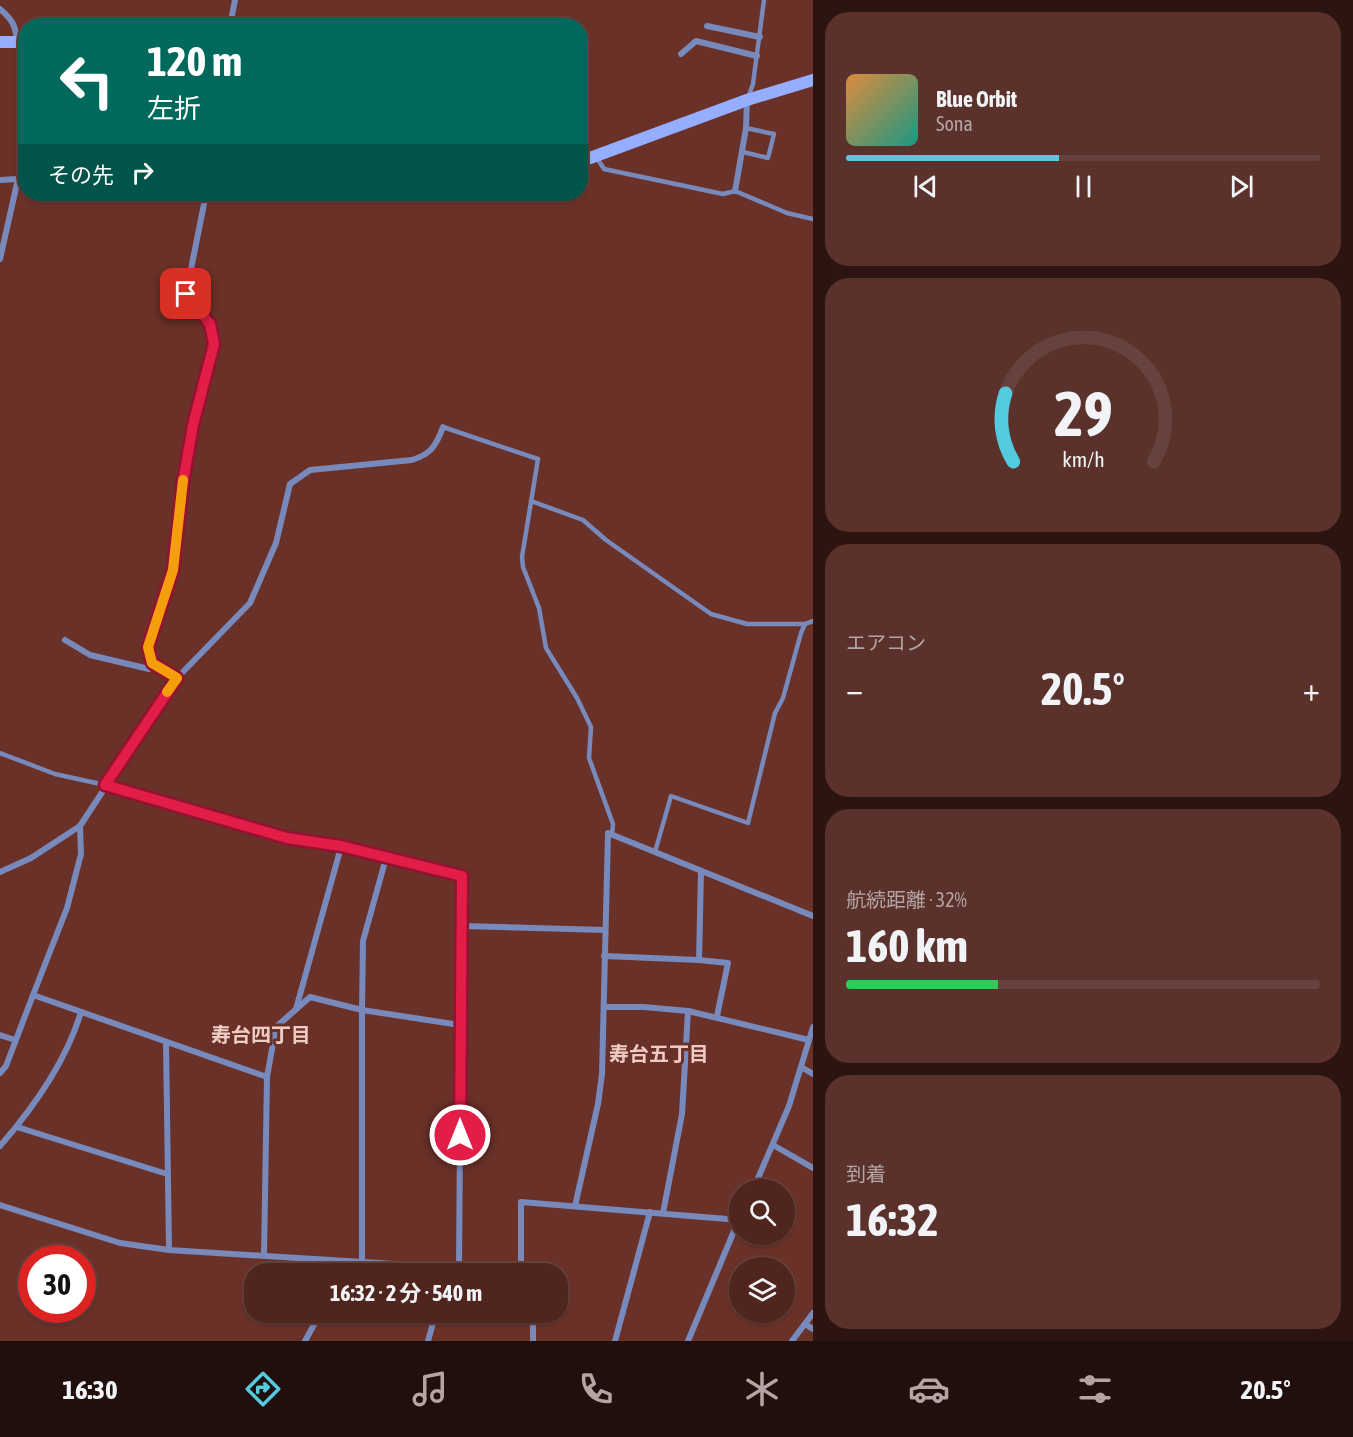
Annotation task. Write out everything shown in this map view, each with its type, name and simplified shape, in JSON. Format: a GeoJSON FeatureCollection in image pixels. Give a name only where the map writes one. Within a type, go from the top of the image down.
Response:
{"type":"FeatureCollection","features":[{"type":"Feature","properties":{"kind":"street"},"geometry":{"type":"LineString","coordinates":[[232,18],[235,0]]}},
{"type":"Feature","properties":{"kind":"street"},"geometry":{"type":"LineString","coordinates":[[0,9],[12,19],[18,34]]}},
{"type":"Feature","properties":{"kind":"street"},"geometry":{"type":"LineString","coordinates":[[707,26],[760,37]]}},
{"type":"Feature","properties":{"kind":"street"},"geometry":{"type":"LineString","coordinates":[[681,54],[696,41],[757,56]]}},
{"type":"Feature","properties":{"kind":"street"},"geometry":{"type":"LineString","coordinates":[[0,42],[18,42]]}},
{"type":"Feature","properties":{"kind":"street"},"geometry":{"type":"LineString","coordinates":[[588,157],[747,100],[813,80]]}},
{"type":"Feature","properties":{"kind":"street"},"geometry":{"type":"LineString","coordinates":[[735,191],[743,152],[747,100]]}},
{"type":"Feature","properties":{"kind":"street"},"geometry":{"type":"LineString","coordinates":[[0,180],[18,179],[0,259]]}},
{"type":"Feature","properties":{"kind":"street"},"geometry":{"type":"LineString","coordinates":[[65,640],[90,655],[149,669],[152,663],[148,647],[173,570],[183,482],[193,425],[214,344],[210,324],[186,294],[205,201]]}},
{"type":"Feature","properties":{"kind":"street"},"geometry":{"type":"LineString","coordinates":[[0,872],[31,858],[80,826],[177,678],[250,603],[276,543],[290,484],[310,470],[412,460],[425,456],[437,442],[443,427]]}},
{"type":"Feature","properties":{"kind":"street"},"geometry":{"type":"LineString","coordinates":[[152,663],[177,678]]}},
{"type":"Feature","properties":{"kind":"street"},"geometry":{"type":"LineString","coordinates":[[0,1072],[6,1066],[67,908],[81,854],[80,826]]}},
{"type":"Feature","properties":{"kind":"street"},"geometry":{"type":"LineString","coordinates":[[575,1206],[598,1104],[602,1074],[608,833],[813,916]]}},
{"type":"Feature","properties":{"kind":"street"},"geometry":{"type":"LineString","coordinates":[[296,1009],[341,846],[462,876],[459,1263]]}},
{"type":"Feature","properties":{"kind":"street"},"geometry":{"type":"LineString","coordinates":[[363,1262],[363,941],[386,858]]}},
{"type":"Feature","properties":{"kind":"street"},"geometry":{"type":"LineString","coordinates":[[699,960],[701,871]]}},
{"type":"Feature","properties":{"kind":"street"},"geometry":{"type":"LineString","coordinates":[[462,926],[605,930]]}},
{"type":"Feature","properties":{"kind":"street"},"geometry":{"type":"LineString","coordinates":[[604,956],[728,963],[717,1016]]}},
{"type":"Feature","properties":{"kind":"street"},"geometry":{"type":"LineString","coordinates":[[33,995],[267,1077]]}},
{"type":"Feature","properties":{"kind":"street"},"geometry":{"type":"LineString","coordinates":[[264,1255],[267,1077],[276,1027],[310,997],[362,1010],[460,1025]]}},
{"type":"Feature","properties":{"kind":"street"},"geometry":{"type":"LineString","coordinates":[[604,1007],[644,1007],[688,1011],[717,1016],[809,1040]]}},
{"type":"Feature","properties":{"kind":"street"},"geometry":{"type":"LineString","coordinates":[[663,1213],[682,1114],[688,1011]]}},
{"type":"Feature","properties":{"kind":"street"},"geometry":{"type":"LineString","coordinates":[[0,1146],[61,1064],[73,1038],[81,1012]]}},
{"type":"Feature","properties":{"kind":"street"},"geometry":{"type":"LineString","coordinates":[[758,1179],[789,1106],[813,1027]]}},
{"type":"Feature","properties":{"kind":"street"},"geometry":{"type":"LineString","coordinates":[[0,1035],[15,1040]]}},
{"type":"Feature","properties":{"kind":"street"},"geometry":{"type":"LineString","coordinates":[[166,1041],[169,1250]]}},
{"type":"Feature","properties":{"kind":"street"},"geometry":{"type":"LineString","coordinates":[[801,1067],[813,1074]]}},
{"type":"Feature","properties":{"kind":"street"},"geometry":{"type":"LineString","coordinates":[[16,1127],[167,1174]]}},
{"type":"Feature","properties":{"kind":"street"},"geometry":{"type":"LineString","coordinates":[[773,1145],[813,1168]]}},
{"type":"Feature","properties":{"kind":"street"},"geometry":{"type":"LineString","coordinates":[[521,1263],[521,1202],[729,1218]]}},
{"type":"Feature","properties":{"kind":"street"},"geometry":{"type":"LineString","coordinates":[[0,1205],[120,1243],[169,1250],[374,1263]]}},
{"type":"Feature","properties":{"kind":"street"},"geometry":{"type":"LineString","coordinates":[[615,1341],[650,1212]]}},
{"type":"Feature","properties":{"kind":"street"},"geometry":{"type":"LineString","coordinates":[[688,1341],[729,1243]]}},
{"type":"Feature","properties":{"kind":"street"},"geometry":{"type":"LineString","coordinates":[[792,1341],[813,1313]]}},
{"type":"Feature","properties":{"kind":"street"},"geometry":{"type":"LineString","coordinates":[[305,1341],[315,1323]]}},
{"type":"Feature","properties":{"kind":"street"},"geometry":{"type":"LineString","coordinates":[[428,1341],[433,1323]]}},
{"type":"Feature","properties":{"kind":"street"},"geometry":{"type":"LineString","coordinates":[[533,1323],[533,1341]]}},
{"type":"Feature","properties":{"kind":"street"},"geometry":{"type":"LineString","coordinates":[[805,1324],[813,1329]]}},
{"type":"Feature","properties":{"kind":"lane"},"geometry":{"type":"LineString","coordinates":[[747,100],[753,84],[764,0]]}},
{"type":"Feature","properties":{"kind":"lane"},"geometry":{"type":"LineString","coordinates":[[743,152],[768,158],[774,134],[746,128]]}},
{"type":"Feature","properties":{"kind":"lane"},"geometry":{"type":"LineString","coordinates":[[596,155],[604,169],[723,194],[735,191],[787,213],[813,219]]}},
{"type":"Feature","properties":{"kind":"lane"},"geometry":{"type":"LineString","coordinates":[[443,427],[538,459],[522,557],[523,567],[539,608],[546,648],[577,698],[591,727],[589,758],[613,824],[612,835]]}},
{"type":"Feature","properties":{"kind":"lane"},"geometry":{"type":"LineString","coordinates":[[531,501],[583,520],[606,540],[711,615],[747,624],[805,624],[813,621]]}},
{"type":"Feature","properties":{"kind":"lane"},"geometry":{"type":"LineString","coordinates":[[655,852],[671,796],[748,823],[775,713],[783,698],[805,624]]}},
{"type":"Feature","properties":{"kind":"lane"},"geometry":{"type":"LineString","coordinates":[[0,753],[55,774],[105,785],[287,838],[341,846]]}},
{"type":"Feature","properties":{"kind":"slow traffic"},"geometry":{"type":"LineString","coordinates":[[167,692],[177,678],[152,663],[148,647],[173,570],[183,480]]}},
{"type":"Feature","properties":{"kind":"district","name":"寿台四丁目"},"geometry":{"type":"Point","coordinates":[261,1035]}},
{"type":"Feature","properties":{"kind":"district","name":"寿台五丁目"},"geometry":{"type":"Point","coordinates":[659,1054]}},
{"type":"Feature","properties":{"kind":"route"},"geometry":{"type":"LineString","coordinates":[[186,294],[210,324],[214,344],[193,425],[183,482],[173,570],[148,647],[152,663],[177,678],[105,785],[287,838],[341,846],[462,876],[460,1135]]}}]}
